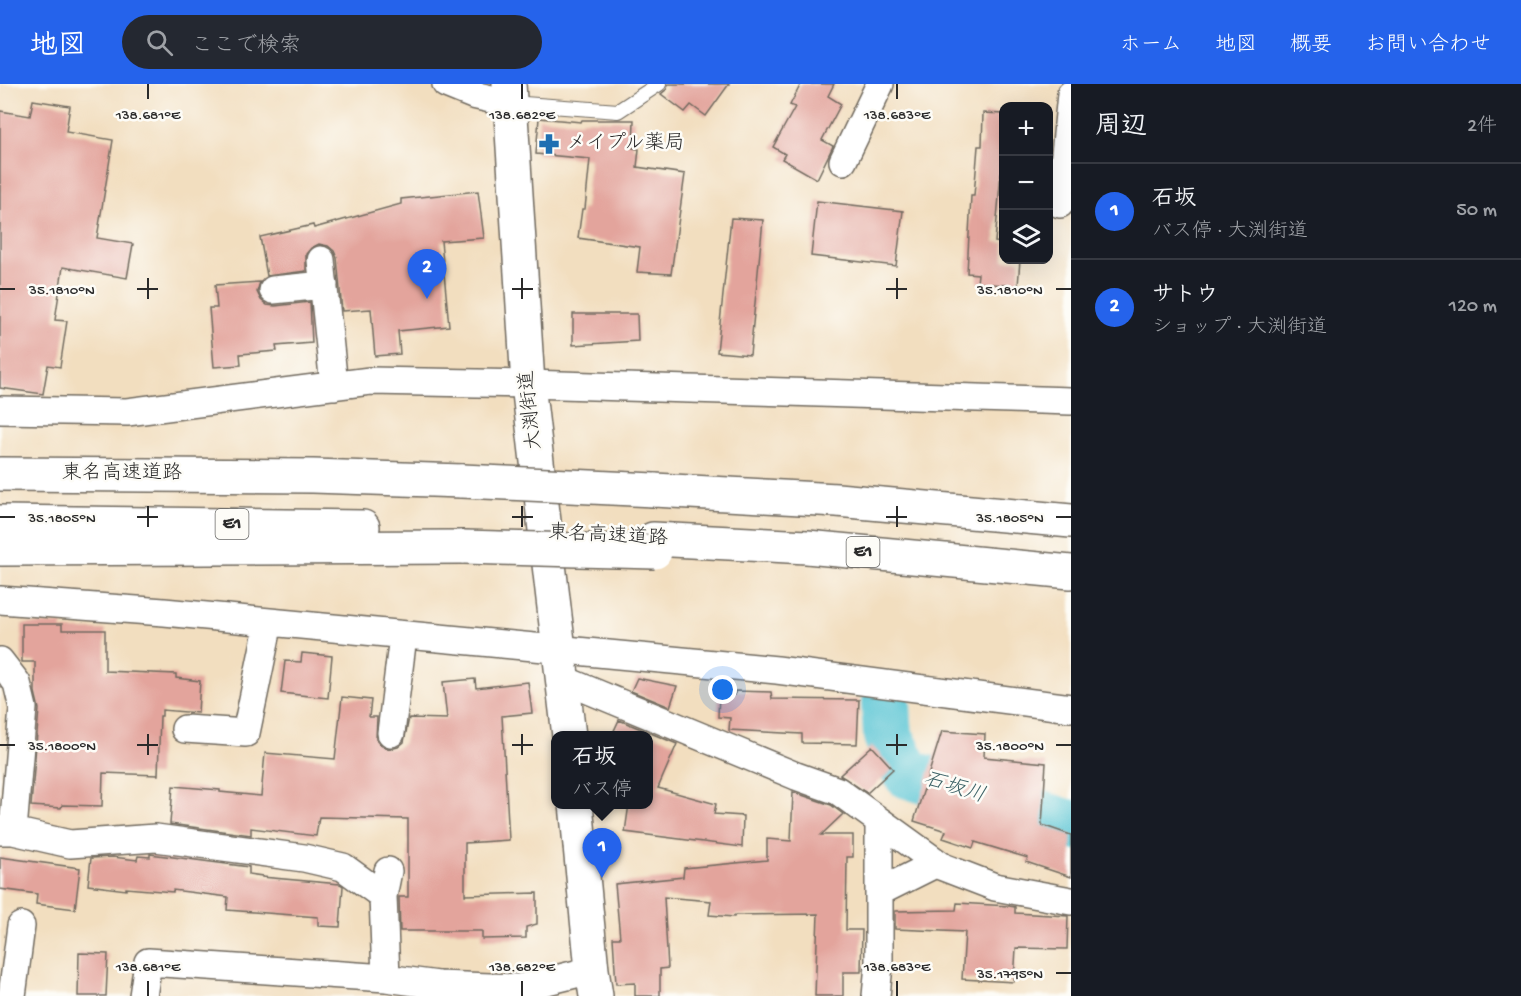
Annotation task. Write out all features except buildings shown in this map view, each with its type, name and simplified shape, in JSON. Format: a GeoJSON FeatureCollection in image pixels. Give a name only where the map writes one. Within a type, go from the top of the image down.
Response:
{"type":"FeatureCollection","features":[{"type":"Feature","properties":{"kind":"main road","name":"大渕街道"},"geometry":{"type":"LineString","coordinates":[[508,93],[528,384],[568,731]]}},
{"type":"Feature","properties":{"kind":"main road","name":"東名高速道路"},"geometry":{"type":"LineString","coordinates":[[0,474],[314,476],[462,481],[837,500],[1071,521]]}},
{"type":"Feature","properties":{"kind":"main road","name":"E1"},"geometry":{"type":"LineString","coordinates":[[0,522],[282,525],[464,538],[654,546],[807,547],[1071,572]]}},
{"type":"Feature","properties":{"kind":"main road"},"geometry":{"type":"LineString","coordinates":[[0,549],[464,538]]}},
{"type":"Feature","properties":{"kind":"main road"},"geometry":{"type":"LineString","coordinates":[[577,809],[594,983]]}},
{"type":"Feature","properties":{"kind":"street"},"geometry":{"type":"LineString","coordinates":[[446,84],[473,96],[508,93]]}},
{"type":"Feature","properties":{"kind":"street"},"geometry":{"type":"LineString","coordinates":[[843,161],[879,84]]}},
{"type":"Feature","properties":{"kind":"street"},"geometry":{"type":"LineString","coordinates":[[1060,204],[1071,94]]}},
{"type":"Feature","properties":{"kind":"street"},"geometry":{"type":"LineString","coordinates":[[273,290],[323,272],[334,386]]}},
{"type":"Feature","properties":{"kind":"street"},"geometry":{"type":"LineString","coordinates":[[0,410],[127,412],[370,381],[1071,401]]}},
{"type":"Feature","properties":{"kind":"street"},"geometry":{"type":"LineString","coordinates":[[0,600],[269,622],[403,636],[560,664],[788,671],[1071,708]]}},
{"type":"Feature","properties":{"kind":"street"},"geometry":{"type":"LineString","coordinates":[[185,729],[246,733],[269,622]]}},
{"type":"Feature","properties":{"kind":"street"},"geometry":{"type":"LineString","coordinates":[[391,733],[403,636]]}},
{"type":"Feature","properties":{"kind":"street"},"geometry":{"type":"LineString","coordinates":[[0,661],[17,683],[23,708],[7,831],[70,844],[156,838],[304,858],[343,867],[385,884],[386,978]]}},
{"type":"Feature","properties":{"kind":"street"},"geometry":{"type":"LineString","coordinates":[[560,664],[796,776],[838,791],[937,863],[995,887],[1071,901]]}},
{"type":"Feature","properties":{"kind":"street"},"geometry":{"type":"LineString","coordinates":[[876,996],[879,965],[879,822]]}},
{"type":"Feature","properties":{"kind":"street"},"geometry":{"type":"LineString","coordinates":[[879,892],[937,863]]}},
{"type":"Feature","properties":{"kind":"street"},"geometry":{"type":"LineString","coordinates":[[12,996],[21,926]]}},
{"type":"Feature","properties":{"kind":"street"},"geometry":{"type":"LineString","coordinates":[[143,996],[148,962],[386,978],[417,989],[519,988],[594,983]]}},
{"type":"Feature","properties":{"kind":"lane"},"geometry":{"type":"LineString","coordinates":[[508,93],[618,111],[659,84]]}},
{"type":"Feature","properties":{"kind":"waterway","name":"石坂川"},"geometry":{"type":"LineString","coordinates":[[886,705],[888,736],[908,774],[1071,825]]}},
{"type":"Feature","properties":{"kind":"place","name":"メイプル薬局"},"geometry":{"type":"Point","coordinates":[549,144]}},
{"type":"Feature","properties":{"kind":"place","name":"サトウ"},"geometry":{"type":"Point","coordinates":[427,299]}},
{"type":"Feature","properties":{"kind":"place","name":"石坂"},"geometry":{"type":"Point","coordinates":[602,878]}}]}
